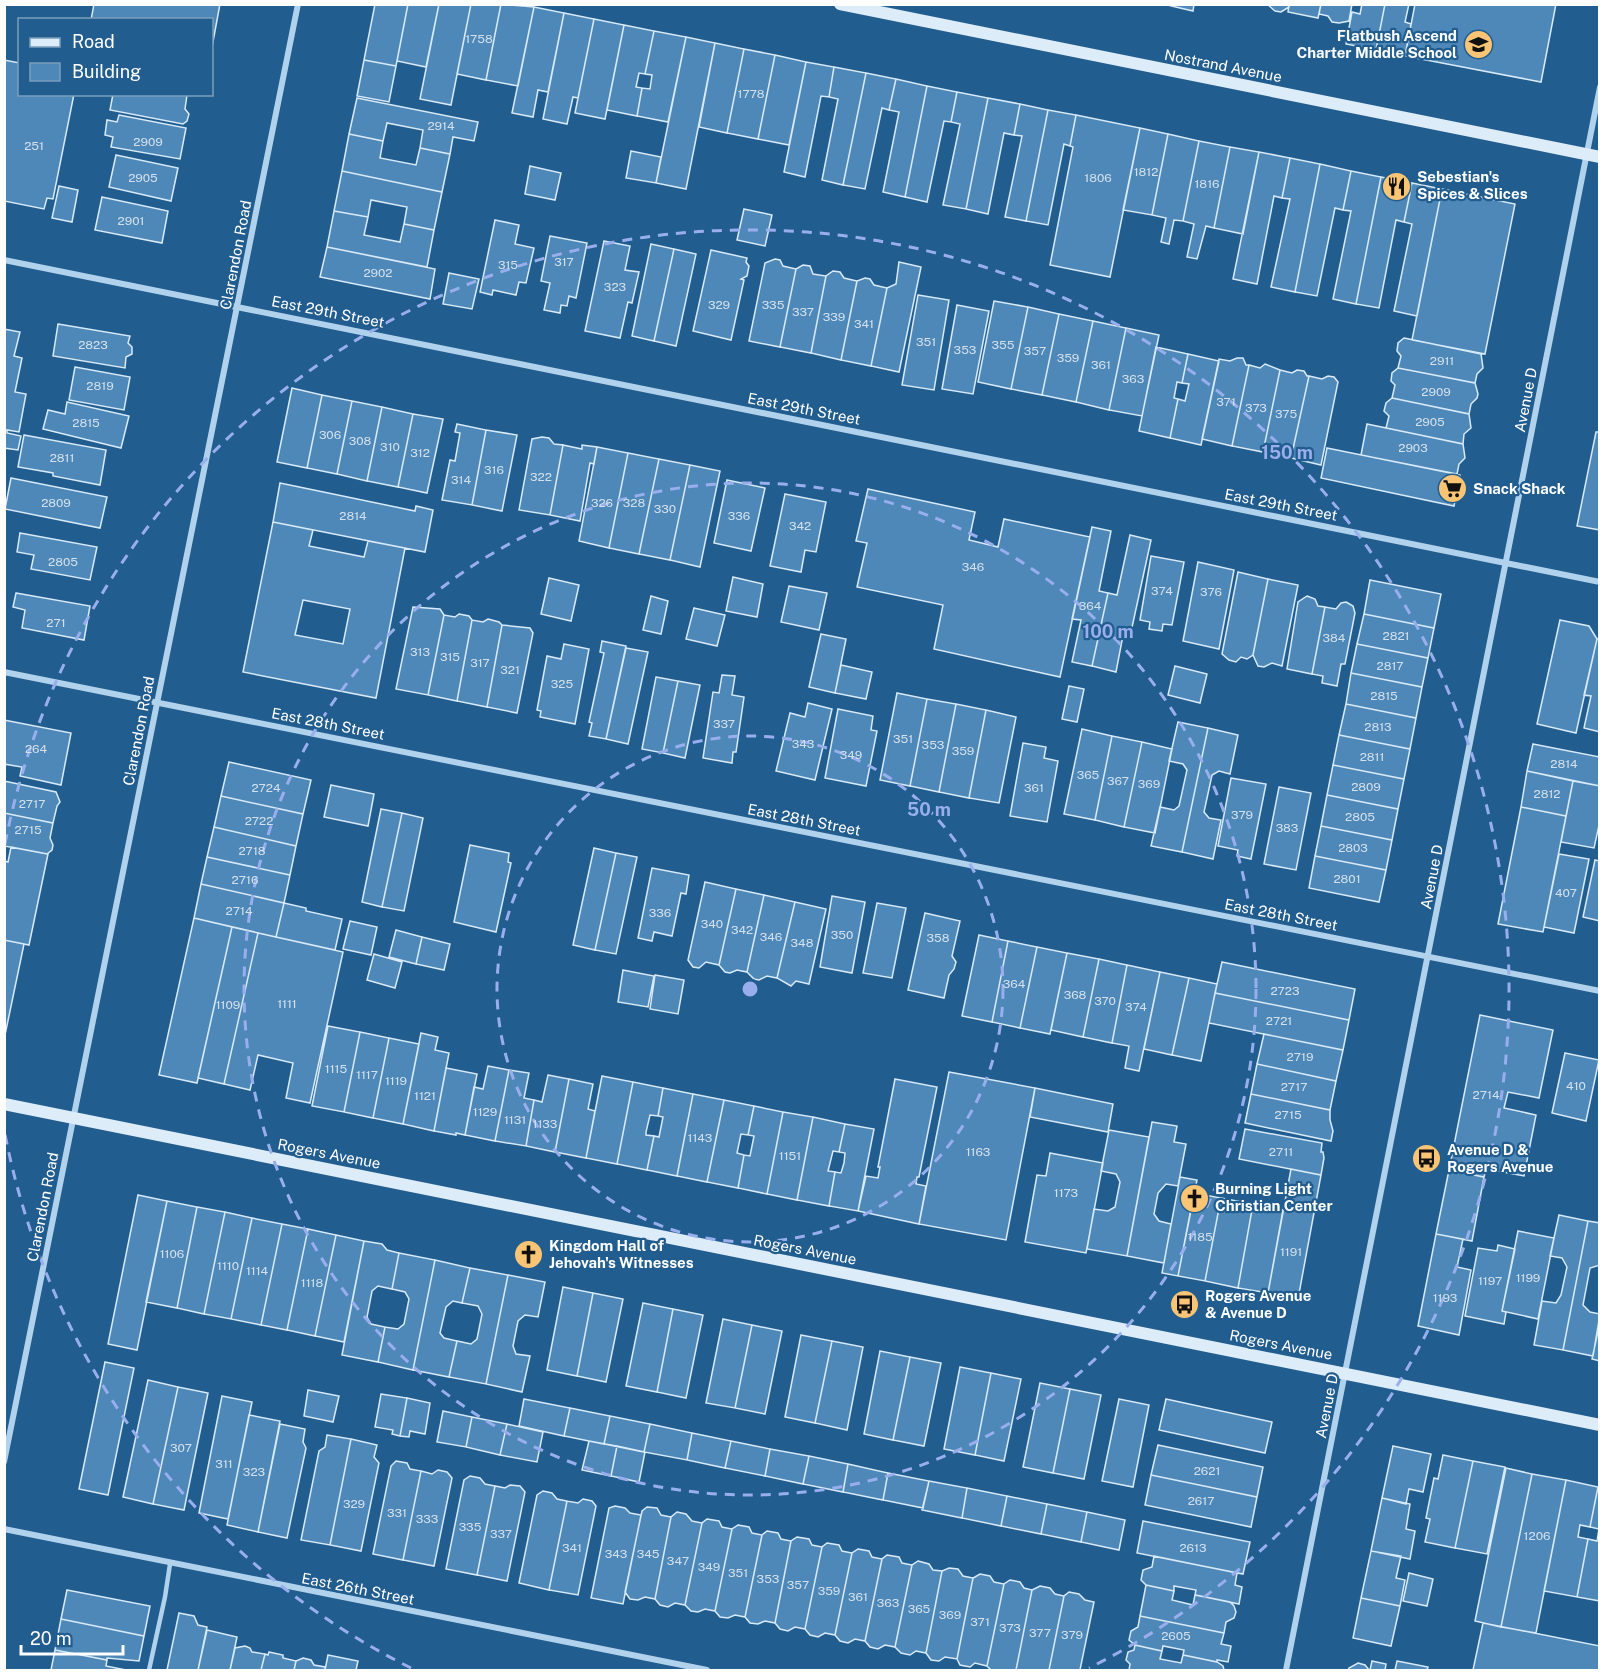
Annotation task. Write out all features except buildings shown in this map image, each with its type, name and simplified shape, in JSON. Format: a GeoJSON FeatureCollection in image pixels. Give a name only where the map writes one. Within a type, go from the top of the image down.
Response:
{"type":"FeatureCollection","features":[{"type":"Feature","properties":{"kind":"main road","name":"Nostrand Avenue"},"geometry":{"type":"LineString","coordinates":[[840,4],[1593,155]]}},
{"type":"Feature","properties":{"kind":"main road","name":"Rogers Avenue"},"geometry":{"type":"LineString","coordinates":[[4,1104],[1599,1425]]}},
{"type":"Feature","properties":{"kind":"street","name":"Clarendon Road"},"geometry":{"type":"LineString","coordinates":[[4,1462],[298,4]]}},
{"type":"Feature","properties":{"kind":"street","name":"Avenue D"},"geometry":{"type":"LineString","coordinates":[[1286,1671],[1506,563],[1593,155],[1599,87]]}},
{"type":"Feature","properties":{"kind":"street","name":"East 29th Street"},"geometry":{"type":"LineString","coordinates":[[4,260],[1599,582]]}},
{"type":"Feature","properties":{"kind":"street","name":"East 28th Street"},"geometry":{"type":"LineString","coordinates":[[4,672],[1599,991]]}},
{"type":"Feature","properties":{"kind":"street","name":"East 26th Street"},"geometry":{"type":"LineString","coordinates":[[4,1529],[707,1671]]}},
{"type":"Feature","properties":{"kind":"lane"},"geometry":{"type":"LineString","coordinates":[[149,1671],[170,1564]]}},
{"type":"Feature","properties":{"kind":"place","name":"Flatbush Ascend Charter Middle School"},"geometry":{"type":"Point","coordinates":[1478,45]}},
{"type":"Feature","properties":{"kind":"place","name":"Sebestian's Spices & Slices"},"geometry":{"type":"Point","coordinates":[1396,186]}},
{"type":"Feature","properties":{"kind":"place","name":"Snack Shack"},"geometry":{"type":"Point","coordinates":[1452,489]}},
{"type":"Feature","properties":{"kind":"place","name":"Avenue D & Rogers Avenue"},"geometry":{"type":"Point","coordinates":[1426,1159]}},
{"type":"Feature","properties":{"kind":"place","name":"Burning Light Christian Center"},"geometry":{"type":"Point","coordinates":[1194,1198]}},
{"type":"Feature","properties":{"kind":"place","name":"Kingdom Hall of Jehovah's Witnesses"},"geometry":{"type":"Point","coordinates":[528,1255]}},
{"type":"Feature","properties":{"kind":"place","name":"Rogers Avenue & Avenue D"},"geometry":{"type":"Point","coordinates":[1184,1305]}}]}
